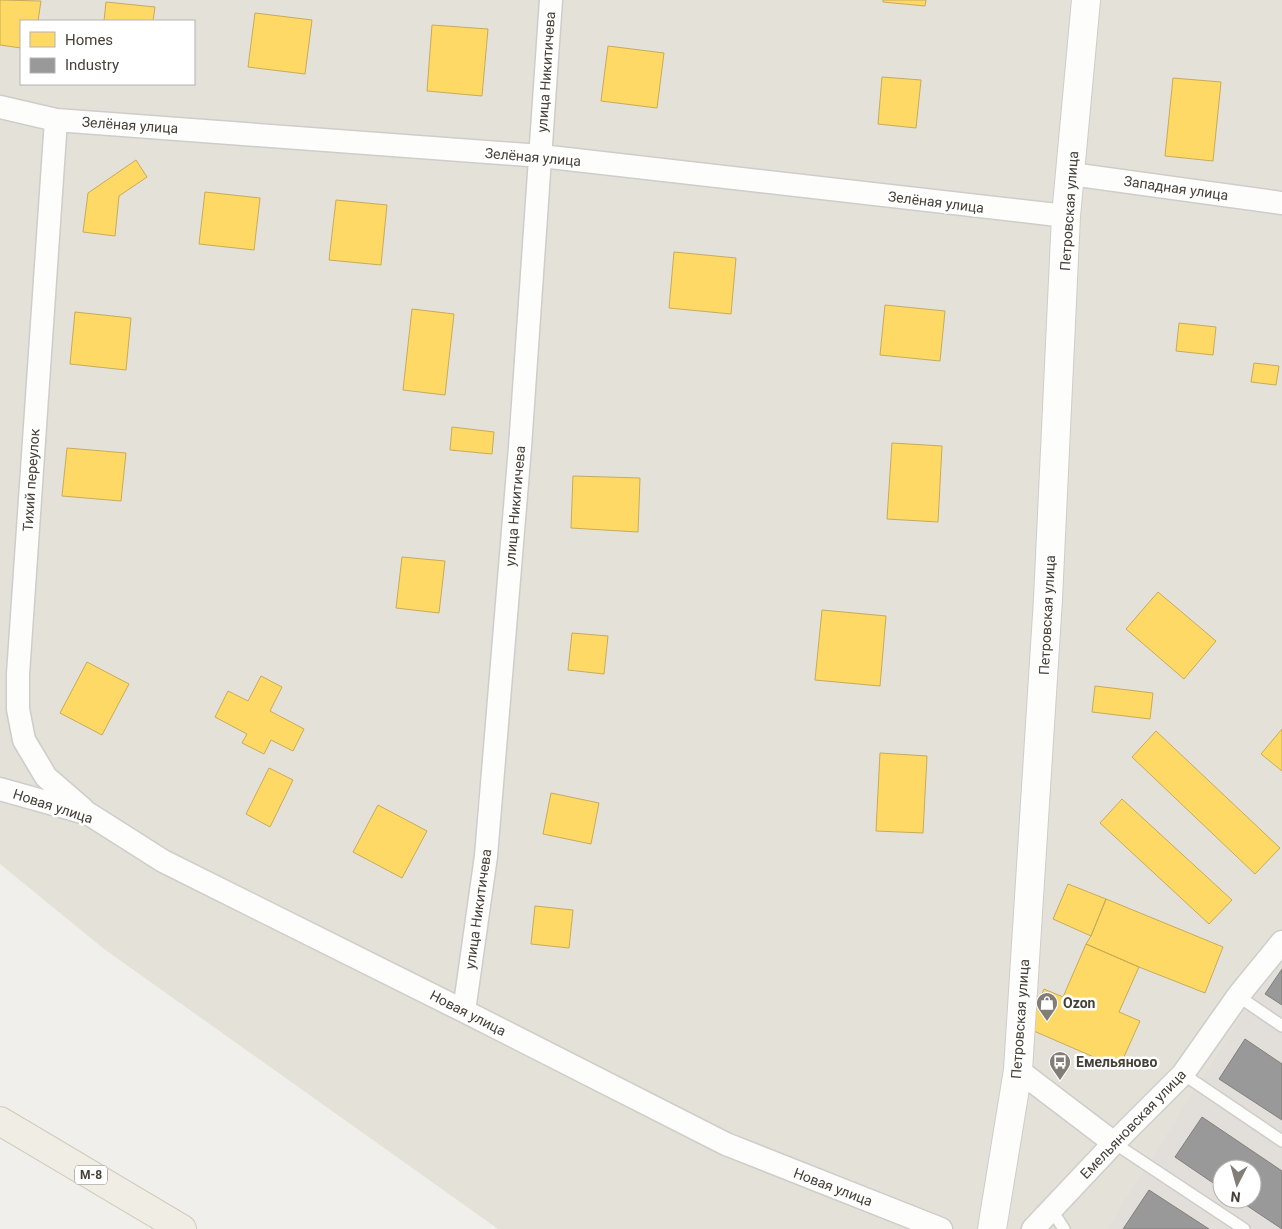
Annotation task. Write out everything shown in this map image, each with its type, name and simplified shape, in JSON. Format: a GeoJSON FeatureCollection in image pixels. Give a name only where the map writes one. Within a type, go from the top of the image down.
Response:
{"type":"FeatureCollection","features":[{"type":"Feature","properties":{"kind":"main road","name":"М-8"},"geometry":{"type":"LineString","coordinates":[[0,1122],[182,1229]]}},
{"type":"Feature","properties":{"kind":"street","name":"улица Никитичева"},"geometry":{"type":"LineString","coordinates":[[464,1011],[486,856],[520,447],[551,0]]}},
{"type":"Feature","properties":{"kind":"street","name":"Петровская улица"},"geometry":{"type":"LineString","coordinates":[[992,1229],[1018,1070],[1048,599],[1066,216],[1086,0]]}},
{"type":"Feature","properties":{"kind":"street","name":"Зелёная улица"},"geometry":{"type":"LineString","coordinates":[[0,106],[56,120],[540,156],[1066,216]]}},
{"type":"Feature","properties":{"kind":"street","name":"Тихий переулок"},"geometry":{"type":"LineString","coordinates":[[56,120],[19,664],[18,709],[24,740],[46,777],[89,814]]}},
{"type":"Feature","properties":{"kind":"street","name":"Западная улица"},"geometry":{"type":"LineString","coordinates":[[1071,174],[1282,203]]}},
{"type":"Feature","properties":{"kind":"street","name":"Новая улица"},"geometry":{"type":"LineString","coordinates":[[0,789],[89,814],[163,861],[726,1144],[941,1229]]}},
{"type":"Feature","properties":{"kind":"street","name":"Емельяновская улица"},"geometry":{"type":"LineString","coordinates":[[1033,1229],[1114,1143],[1183,1074],[1238,996],[1282,942]]}},
{"type":"Feature","properties":{"kind":"street"},"geometry":{"type":"LineString","coordinates":[[1018,1070],[1114,1143]]}},
{"type":"Feature","properties":{"kind":"lane"},"geometry":{"type":"LineString","coordinates":[[1238,996],[1282,1026]]}},
{"type":"Feature","properties":{"kind":"lane"},"geometry":{"type":"LineString","coordinates":[[1183,1074],[1282,1141]]}},
{"type":"Feature","properties":{"kind":"lane"},"geometry":{"type":"LineString","coordinates":[[1114,1143],[1244,1229]]}},
{"type":"Feature","properties":{"kind":"lane"},"geometry":{"type":"LineString","coordinates":[[1051,1209],[1064,1229]]}},
{"type":"Feature","properties":{"kind":"shaded area","name":"Емельяново"},"geometry":{"type":"Polygon","coordinates":[[[0,0],[1282,0],[1282,1229],[498,1229],[104,949],[0,864],[0,0]]]}},
{"type":"Feature","properties":{"kind":"shaded area"},"geometry":{"type":"Polygon","coordinates":[[[1282,952],[1282,1229],[1107,1229],[1282,952]]]}},
{"type":"Feature","properties":{"kind":"building: Homes"},"geometry":{"type":"Polygon","coordinates":[[[0,0],[41,1],[38,20],[20,20],[20,48],[0,45],[0,0]]]}},
{"type":"Feature","properties":{"kind":"building: Homes"},"geometry":{"type":"Polygon","coordinates":[[[883,0],[926,0],[925,6],[883,2],[883,0]]]}},
{"type":"Feature","properties":{"kind":"building: Homes"},"geometry":{"type":"Polygon","coordinates":[[[106,2],[155,7],[153,20],[104,20],[106,2]]]}},
{"type":"Feature","properties":{"kind":"building: Homes"},"geometry":{"type":"Polygon","coordinates":[[[255,13],[312,20],[305,74],[248,67],[255,13]]]}},
{"type":"Feature","properties":{"kind":"building: Homes"},"geometry":{"type":"Polygon","coordinates":[[[432,25],[488,29],[482,96],[427,91],[432,25]]]}},
{"type":"Feature","properties":{"kind":"building: Homes"},"geometry":{"type":"Polygon","coordinates":[[[608,46],[664,53],[657,108],[601,101],[608,46]]]}},
{"type":"Feature","properties":{"kind":"building: Homes"},"geometry":{"type":"Polygon","coordinates":[[[882,77],[921,80],[916,128],[878,124],[882,77]]]}},
{"type":"Feature","properties":{"kind":"building: Homes"},"geometry":{"type":"Polygon","coordinates":[[[1173,78],[1221,82],[1213,161],[1165,156],[1173,78]]]}},
{"type":"Feature","properties":{"kind":"building: Homes"},"geometry":{"type":"Polygon","coordinates":[[[136,160],[147,177],[119,196],[115,236],[83,232],[88,193],[136,160]]]}},
{"type":"Feature","properties":{"kind":"building: Homes"},"geometry":{"type":"Polygon","coordinates":[[[205,192],[260,198],[254,250],[199,244],[205,192]]]}},
{"type":"Feature","properties":{"kind":"building: Homes"},"geometry":{"type":"Polygon","coordinates":[[[336,200],[387,205],[381,265],[329,260],[336,200]]]}},
{"type":"Feature","properties":{"kind":"building: Homes"},"geometry":{"type":"Polygon","coordinates":[[[674,252],[736,258],[731,314],[669,308],[674,252]]]}},
{"type":"Feature","properties":{"kind":"building: Homes"},"geometry":{"type":"Polygon","coordinates":[[[885,305],[945,311],[940,361],[880,355],[885,305]]]}},
{"type":"Feature","properties":{"kind":"building: Homes"},"geometry":{"type":"Polygon","coordinates":[[[412,309],[454,314],[445,395],[403,390],[412,309]]]}},
{"type":"Feature","properties":{"kind":"building: Homes"},"geometry":{"type":"Polygon","coordinates":[[[75,312],[131,318],[126,370],[70,364],[75,312]]]}},
{"type":"Feature","properties":{"kind":"building: Homes"},"geometry":{"type":"Polygon","coordinates":[[[1179,323],[1216,327],[1213,355],[1176,351],[1179,323]]]}},
{"type":"Feature","properties":{"kind":"building: Homes"},"geometry":{"type":"Polygon","coordinates":[[[1254,363],[1279,366],[1276,385],[1251,382],[1254,363]]]}},
{"type":"Feature","properties":{"kind":"building: Homes"},"geometry":{"type":"Polygon","coordinates":[[[452,427],[494,432],[492,454],[450,450],[452,427]]]}},
{"type":"Feature","properties":{"kind":"building: Homes"},"geometry":{"type":"Polygon","coordinates":[[[892,443],[942,446],[938,522],[887,519],[892,443]]]}},
{"type":"Feature","properties":{"kind":"building: Homes"},"geometry":{"type":"Polygon","coordinates":[[[67,448],[126,453],[121,501],[62,496],[67,448]]]}},
{"type":"Feature","properties":{"kind":"building: Homes"},"geometry":{"type":"Polygon","coordinates":[[[573,476],[640,478],[638,532],[571,528],[573,476]]]}},
{"type":"Feature","properties":{"kind":"building: Homes"},"geometry":{"type":"Polygon","coordinates":[[[402,557],[445,561],[439,613],[396,608],[402,557]]]}},
{"type":"Feature","properties":{"kind":"building: Homes"},"geometry":{"type":"Polygon","coordinates":[[[1158,592],[1216,641],[1184,679],[1126,629],[1158,592]]]}},
{"type":"Feature","properties":{"kind":"building: Homes"},"geometry":{"type":"Polygon","coordinates":[[[822,610],[886,616],[880,686],[815,680],[822,610]]]}},
{"type":"Feature","properties":{"kind":"building: Homes"},"geometry":{"type":"Polygon","coordinates":[[[572,633],[608,636],[604,674],[568,670],[572,633]]]}},
{"type":"Feature","properties":{"kind":"building: Homes"},"geometry":{"type":"Polygon","coordinates":[[[87,662],[129,684],[102,735],[60,713],[87,662]]]}},
{"type":"Feature","properties":{"kind":"building: Homes"},"geometry":{"type":"Polygon","coordinates":[[[261,676],[282,687],[270,711],[304,729],[293,751],[271,740],[264,754],[242,743],[247,734],[215,717],[228,691],[248,701],[261,676]]]}},
{"type":"Feature","properties":{"kind":"building: Homes"},"geometry":{"type":"Polygon","coordinates":[[[1095,686],[1153,693],[1150,719],[1092,712],[1095,686]]]}},
{"type":"Feature","properties":{"kind":"building: Homes"},"geometry":{"type":"Polygon","coordinates":[[[1282,729],[1282,771],[1261,754],[1282,729]]]}},
{"type":"Feature","properties":{"kind":"building: Homes"},"geometry":{"type":"Polygon","coordinates":[[[1156,731],[1280,848],[1255,874],[1132,757],[1156,731]]]}},
{"type":"Feature","properties":{"kind":"building: Homes"},"geometry":{"type":"Polygon","coordinates":[[[880,753],[927,756],[923,833],[876,831],[880,753]]]}},
{"type":"Feature","properties":{"kind":"building: Homes"},"geometry":{"type":"Polygon","coordinates":[[[269,768],[293,780],[270,827],[246,814],[269,768]]]}},
{"type":"Feature","properties":{"kind":"building: Homes"},"geometry":{"type":"Polygon","coordinates":[[[551,793],[599,803],[591,844],[543,834],[551,793]]]}},
{"type":"Feature","properties":{"kind":"building: Homes"},"geometry":{"type":"Polygon","coordinates":[[[1122,799],[1232,900],[1209,924],[1100,823],[1122,799]]]}},
{"type":"Feature","properties":{"kind":"building: Homes"},"geometry":{"type":"Polygon","coordinates":[[[378,805],[427,831],[402,878],[353,852],[378,805]]]}},
{"type":"Feature","properties":{"kind":"building: Homes"},"geometry":{"type":"Polygon","coordinates":[[[1068,884],[1106,899],[1091,936],[1053,919],[1068,884]]]}},
{"type":"Feature","properties":{"kind":"building: Homes"},"geometry":{"type":"Polygon","coordinates":[[[1106,899],[1223,947],[1205,993],[1086,944],[1106,899]]]}},
{"type":"Feature","properties":{"kind":"building: Homes"},"geometry":{"type":"Polygon","coordinates":[[[535,906],[573,910],[569,948],[531,944],[535,906]]]}},
{"type":"Feature","properties":{"kind":"building: Homes"},"geometry":{"type":"Polygon","coordinates":[[[1086,944],[1139,967],[1119,1012],[1140,1021],[1119,1068],[1027,1028],[1044,989],[1063,997],[1086,944]]]}},
{"type":"Feature","properties":{"kind":"building: Industry"},"geometry":{"type":"Polygon","coordinates":[[[1282,969],[1282,1005],[1265,994],[1282,969]]]}},
{"type":"Feature","properties":{"kind":"building: Industry"},"geometry":{"type":"Polygon","coordinates":[[[1245,1039],[1282,1064],[1282,1120],[1219,1079],[1245,1039]]]}},
{"type":"Feature","properties":{"kind":"building: Industry"},"geometry":{"type":"Polygon","coordinates":[[[1202,1117],[1282,1171],[1282,1229],[1252,1209],[1262,1209],[1262,1159],[1212,1159],[1212,1182],[1175,1157],[1202,1117]]]}},
{"type":"Feature","properties":{"kind":"building: Industry"},"geometry":{"type":"Polygon","coordinates":[[[1149,1190],[1209,1229],[1123,1229],[1149,1190]]]}},
{"type":"Feature","properties":{"kind":"place","name":"Ozon"},"geometry":{"type":"Point","coordinates":[1047,1022]}},
{"type":"Feature","properties":{"kind":"place","name":"Емельяново"},"geometry":{"type":"Point","coordinates":[1060,1081]}}]}
